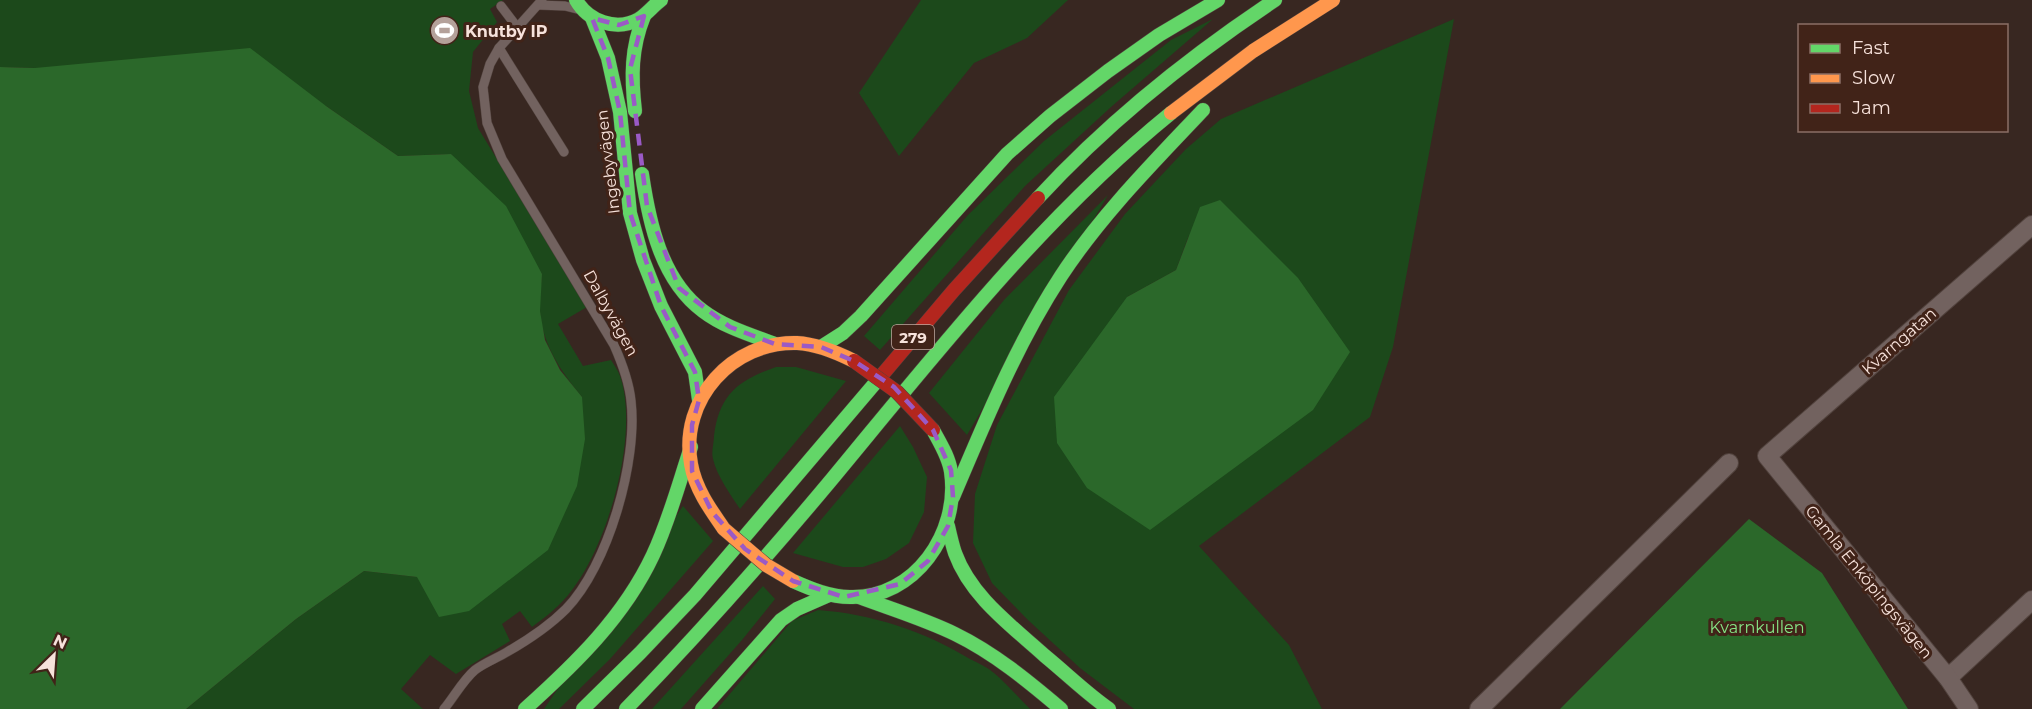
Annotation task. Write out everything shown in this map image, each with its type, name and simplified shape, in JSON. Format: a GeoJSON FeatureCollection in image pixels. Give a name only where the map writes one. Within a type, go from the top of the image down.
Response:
{"type":"FeatureCollection","features":[{"type":"Feature","properties":{"kind":"main road"},"geometry":{"type":"LineString","coordinates":[[821,347],[843,333],[861,316],[1007,154],[1050,116],[1159,35],[1218,0]]}},
{"type":"Feature","properties":{"kind":"main road","name":"279"},"geometry":{"type":"LineString","coordinates":[[583,709],[700,590],[954,289],[1057,178],[1107,129],[1174,73],[1275,0]]}},
{"type":"Feature","properties":{"kind":"main road","name":"279"},"geometry":{"type":"LineString","coordinates":[[626,709],[662,674],[724,606],[976,306],[1077,199],[1129,148],[1193,95],[1300,19],[1333,0]]}},
{"type":"Feature","properties":{"kind":"main road"},"geometry":{"type":"LineString","coordinates":[[583,9],[619,25],[644,16],[657,2]]}},
{"type":"Feature","properties":{"kind":"main road","name":"Ingebyvägen"},"geometry":{"type":"LineString","coordinates":[[583,9],[608,58],[620,112],[632,222],[643,260],[662,306],[695,372],[699,400]]}},
{"type":"Feature","properties":{"kind":"main road","name":"Ingebyvägen"},"geometry":{"type":"LineString","coordinates":[[636,121],[630,69],[636,35],[644,16]]}},
{"type":"Feature","properties":{"kind":"main road"},"geometry":{"type":"LineString","coordinates":[[953,497],[1023,340],[1061,276],[1099,224],[1135,181],[1266,43]]}},
{"type":"Feature","properties":{"kind":"main road","name":"Ingebyvägen"},"geometry":{"type":"LineString","coordinates":[[641,164],[646,206],[660,249],[679,288],[701,310],[730,327],[775,344]]}},
{"type":"Feature","properties":{"kind":"main road"},"geometry":{"type":"LineString","coordinates":[[859,597],[890,588],[914,574],[939,546],[948,526],[953,497],[951,470],[945,453],[933,430],[914,406],[894,387],[855,361],[821,347],[797,343],[775,344],[757,349],[726,366],[711,382],[699,400],[692,425],[690,447],[692,471],[701,493],[724,529],[766,565],[793,581],[829,594],[859,597],[925,621],[971,643],[1022,676],[1061,709]]}},
{"type":"Feature","properties":{"kind":"main road"},"geometry":{"type":"LineString","coordinates":[[525,709],[588,650],[629,598],[653,555],[690,447]]}},
{"type":"Feature","properties":{"kind":"main road"},"geometry":{"type":"LineString","coordinates":[[948,526],[955,554],[977,591],[999,617],[1086,693],[1109,709]]}},
{"type":"Feature","properties":{"kind":"main road"},"geometry":{"type":"LineString","coordinates":[[702,709],[781,620],[797,609],[829,594]]}},
{"type":"Feature","properties":{"kind":"street","name":"Kvarngatan"},"geometry":{"type":"LineString","coordinates":[[1767,456],[2032,225]]}},
{"type":"Feature","properties":{"kind":"street","name":"Gamla Enköpingsvägen"},"geometry":{"type":"LineString","coordinates":[[1767,456],[1948,678],[1969,709]]}},
{"type":"Feature","properties":{"kind":"street"},"geometry":{"type":"LineString","coordinates":[[1479,709],[1729,463]]}},
{"type":"Feature","properties":{"kind":"street"},"geometry":{"type":"LineString","coordinates":[[1948,678],[2032,600]]}},
{"type":"Feature","properties":{"kind":"lane","name":"Dalbyvägen"},"geometry":{"type":"LineString","coordinates":[[444,709],[476,670],[540,632],[566,609],[589,580],[605,545],[629,466],[633,436],[631,401],[625,367],[615,345],[502,159],[487,123],[483,87],[490,64],[499,48],[540,3],[583,9]]}},
{"type":"Feature","properties":{"kind":"lane"},"geometry":{"type":"LineString","coordinates":[[501,6],[517,27]]}},
{"type":"Feature","properties":{"kind":"lane"},"geometry":{"type":"LineString","coordinates":[[499,48],[564,152]]}},
{"type":"Feature","properties":{"kind":"highlighted area"},"geometry":{"type":"Polygon","coordinates":[[[644,16],[630,69],[647,206],[679,288],[730,327],[775,344],[821,347],[854,361],[894,387],[933,430],[951,470],[953,497],[948,526],[928,561],[900,584],[844,597],[793,581],[745,549],[712,512],[692,471],[692,425],[699,400],[695,372],[661,306],[630,213],[620,112],[608,58],[592,18],[619,25],[644,16]]]}},
{"type":"Feature","properties":{"kind":"green space"},"geometry":{"type":"Polygon","coordinates":[[[0,0],[503,0],[490,9],[497,22],[473,52],[469,91],[478,128],[587,307],[558,324],[583,366],[611,360],[619,374],[625,400],[626,427],[623,457],[617,487],[598,545],[568,595],[532,627],[520,611],[502,624],[510,641],[456,674],[430,655],[401,689],[423,709],[186,709],[296,619],[364,571],[417,577],[582,397],[560,368],[545,336],[540,307],[542,274],[451,154],[398,156],[326,106],[35,68],[0,67],[0,0]]]}},
{"type":"Feature","properties":{"kind":"green space"},"geometry":{"type":"Polygon","coordinates":[[[921,0],[1068,0],[1027,38],[974,63],[899,156],[859,93],[921,0]]]}},
{"type":"Feature","properties":{"kind":"green space"},"geometry":{"type":"Polygon","coordinates":[[[1213,19],[1111,107],[1025,186],[880,350],[864,336],[968,215],[1044,141],[1171,40],[1213,19]]]}},
{"type":"Feature","properties":{"kind":"green space"},"geometry":{"type":"Polygon","coordinates":[[[1454,19],[1393,347],[1370,417],[1199,546],[1289,645],[1322,709],[1134,709],[1080,668],[992,583],[973,543],[975,494],[997,425],[1069,290],[1125,214],[1186,149],[1221,119],[1454,19]],[[1189,235],[1176,270],[1127,297],[1150,529],[1189,235]]]}},
{"type":"Feature","properties":{"kind":"green space"},"geometry":{"type":"Polygon","coordinates":[[[250,48],[326,106],[398,156],[451,154],[506,206],[542,274],[540,311],[545,340],[560,370],[582,397],[585,439],[577,486],[548,550],[469,611],[439,617],[417,577],[364,571],[296,619],[186,709],[0,709],[0,67],[35,68],[250,48]]]}},
{"type":"Feature","properties":{"kind":"green space"},"geometry":{"type":"Polygon","coordinates":[[[1108,195],[967,435],[929,393],[1004,300],[1108,195]]]}},
{"type":"Feature","properties":{"kind":"green space"},"geometry":{"type":"Polygon","coordinates":[[[1220,200],[1298,278],[1350,352],[1313,410],[1150,530],[1087,488],[1057,443],[1054,397],[1127,297],[1176,270],[1200,207],[1220,200]]]}},
{"type":"Feature","properties":{"kind":"green space"},"geometry":{"type":"Polygon","coordinates":[[[776,367],[796,367],[846,381],[740,509],[728,491],[713,459],[712,450],[717,422],[726,399],[741,383],[776,367]]]}},
{"type":"Feature","properties":{"kind":"green space"},"geometry":{"type":"Polygon","coordinates":[[[900,426],[927,477],[924,512],[909,543],[886,559],[863,567],[843,567],[793,553],[900,426]]]}},
{"type":"Feature","properties":{"kind":"green space"},"geometry":{"type":"Polygon","coordinates":[[[683,506],[713,541],[610,659],[559,709],[544,709],[683,506]]]}},
{"type":"Feature","properties":{"kind":"green space","name":"Kvarnkullen"},"geometry":{"type":"Polygon","coordinates":[[[1749,519],[1822,573],[1908,709],[1560,709],[1749,519]]]}},
{"type":"Feature","properties":{"kind":"green space"},"geometry":{"type":"Polygon","coordinates":[[[763,586],[775,599],[681,709],[652,709],[763,586]]]}},
{"type":"Feature","properties":{"kind":"green space"},"geometry":{"type":"Polygon","coordinates":[[[818,610],[878,620],[934,640],[991,671],[1030,709],[717,709],[792,621],[818,610]]]}},
{"type":"Feature","properties":{"kind":"traffic: fast"},"geometry":{"type":"LineString","coordinates":[[576,0],[595,19],[612,24],[630,23],[639,19],[661,0]]}},
{"type":"Feature","properties":{"kind":"traffic: fast"},"geometry":{"type":"LineString","coordinates":[[821,347],[843,333],[861,316],[1007,154],[1050,116],[1159,35],[1218,0]]}},
{"type":"Feature","properties":{"kind":"traffic: fast"},"geometry":{"type":"LineString","coordinates":[[1038,198],[1092,143],[1150,92],[1212,44],[1275,0]]}},
{"type":"Feature","properties":{"kind":"traffic: fast"},"geometry":{"type":"LineString","coordinates":[[635,111],[633,63],[644,16]]}},
{"type":"Feature","properties":{"kind":"traffic: fast"},"geometry":{"type":"LineString","coordinates":[[592,18],[608,58],[620,112],[630,213],[643,260],[661,306],[695,372],[699,400]]}},
{"type":"Feature","properties":{"kind":"traffic: fast"},"geometry":{"type":"LineString","coordinates":[[953,497],[1015,356],[1061,276],[1110,211],[1203,110]]}},
{"type":"Feature","properties":{"kind":"traffic: fast"},"geometry":{"type":"LineString","coordinates":[[626,709],[757,567],[952,335],[1035,241],[1079,196],[1171,113]]}},
{"type":"Feature","properties":{"kind":"traffic: fast"},"geometry":{"type":"LineString","coordinates":[[642,174],[659,249],[677,283],[689,298],[711,317],[775,344]]}},
{"type":"Feature","properties":{"kind":"traffic: fast"},"geometry":{"type":"LineString","coordinates":[[583,709],[695,595],[882,375]]}},
{"type":"Feature","properties":{"kind":"traffic: fast"},"geometry":{"type":"LineString","coordinates":[[793,581],[835,596],[873,595],[894,587],[913,574],[928,558],[940,538],[948,517],[952,495],[950,466],[933,430]]}},
{"type":"Feature","properties":{"kind":"traffic: fast"},"geometry":{"type":"LineString","coordinates":[[525,709],[580,657],[628,599],[659,542],[691,447]]}},
{"type":"Feature","properties":{"kind":"traffic: fast"},"geometry":{"type":"LineString","coordinates":[[948,526],[962,569],[982,597],[1019,633],[1109,709]]}},
{"type":"Feature","properties":{"kind":"traffic: fast"},"geometry":{"type":"LineString","coordinates":[[702,709],[781,620],[797,609],[829,595]]}},
{"type":"Feature","properties":{"kind":"traffic: fast"},"geometry":{"type":"LineString","coordinates":[[859,597],[955,634],[1010,668],[1061,709]]}},
{"type":"Feature","properties":{"kind":"traffic: slow"},"geometry":{"type":"LineString","coordinates":[[1171,113],[1253,51],[1333,0]]}},
{"type":"Feature","properties":{"kind":"traffic: slow"},"geometry":{"type":"LineString","coordinates":[[724,529],[708,506],[696,481],[691,464],[689,440],[694,417],[702,397],[716,378],[732,363],[752,352],[774,345],[797,343],[812,345],[854,361]]}},
{"type":"Feature","properties":{"kind":"traffic: slow"},"geometry":{"type":"LineString","coordinates":[[724,529],[766,565],[793,581]]}},
{"type":"Feature","properties":{"kind":"traffic: jam"},"geometry":{"type":"LineString","coordinates":[[882,375],[954,290],[1038,198]]}},
{"type":"Feature","properties":{"kind":"traffic: jam"},"geometry":{"type":"LineString","coordinates":[[854,361],[897,392],[933,430]]}},
{"type":"Feature","properties":{"kind":"place","name":"Knutby IP"},"geometry":{"type":"Point","coordinates":[444,31]}}]}
